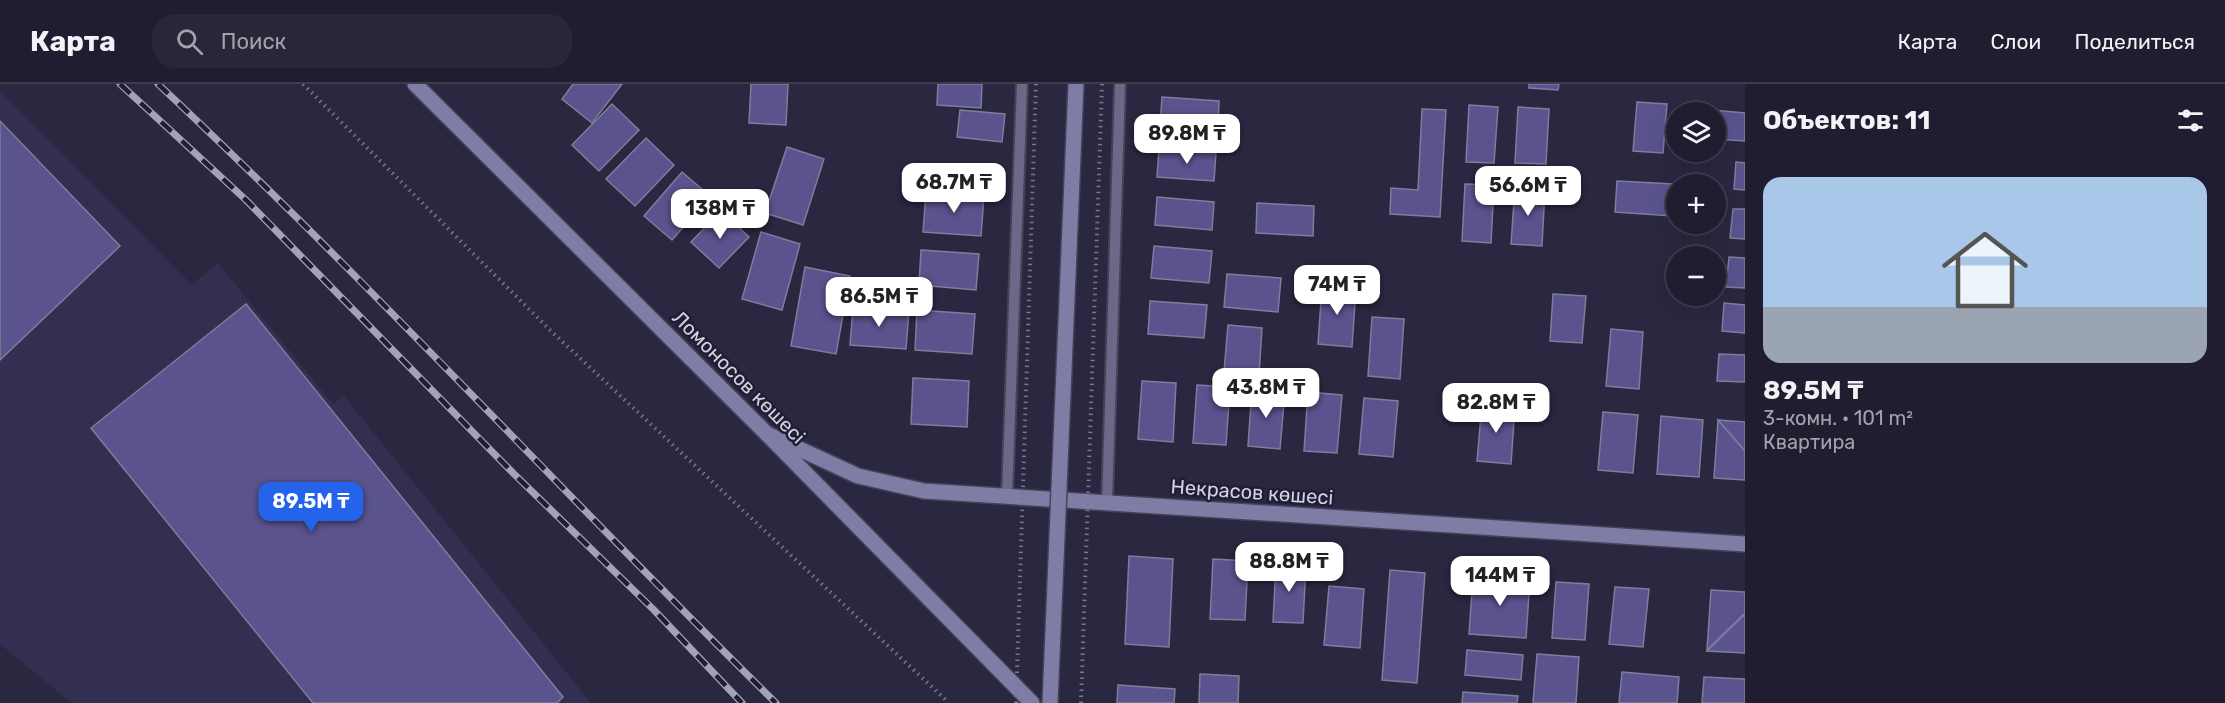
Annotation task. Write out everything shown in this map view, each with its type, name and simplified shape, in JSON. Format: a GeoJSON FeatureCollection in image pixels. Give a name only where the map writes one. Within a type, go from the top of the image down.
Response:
{"type":"FeatureCollection","features":[{"type":"Feature","properties":{"kind":"main road","name":"Ломоносов көшесі"},"geometry":{"type":"LineString","coordinates":[[415,84],[767,434],[1032,703]]}},
{"type":"Feature","properties":{"kind":"main road"},"geometry":{"type":"LineString","coordinates":[[1050,703],[1076,84]]}},
{"type":"Feature","properties":{"kind":"main road","name":"Некрасов көшесі"},"geometry":{"type":"LineString","coordinates":[[767,434],[858,476],[924,491],[1745,544]]}},
{"type":"Feature","properties":{"kind":"lane"},"geometry":{"type":"LineString","coordinates":[[1007,497],[1022,84]]}},
{"type":"Feature","properties":{"kind":"lane"},"geometry":{"type":"LineString","coordinates":[[1107,504],[1120,84]]}},
{"type":"Feature","properties":{"kind":"path"},"geometry":{"type":"LineString","coordinates":[[303,84],[552,332],[948,702]]}},
{"type":"Feature","properties":{"kind":"path"},"geometry":{"type":"LineString","coordinates":[[1016,703],[1036,84]]}},
{"type":"Feature","properties":{"kind":"path"},"geometry":{"type":"LineString","coordinates":[[1081,703],[1102,84]]}},
{"type":"Feature","properties":{"kind":"shaded area"},"geometry":{"type":"Polygon","coordinates":[[[0,91],[192,285],[218,263],[333,404],[344,396],[591,703],[71,703],[0,644],[0,91]]]}},
{"type":"Feature","properties":{"kind":"building"},"geometry":{"type":"Polygon","coordinates":[[[573,84],[622,84],[592,123],[562,99],[573,84]]]}},
{"type":"Feature","properties":{"kind":"building"},"geometry":{"type":"Polygon","coordinates":[[[751,84],[788,84],[786,125],[749,123],[751,84]]]}},
{"type":"Feature","properties":{"kind":"building"},"geometry":{"type":"Polygon","coordinates":[[[938,84],[982,84],[981,108],[937,105],[938,84]]]}},
{"type":"Feature","properties":{"kind":"building"},"geometry":{"type":"Polygon","coordinates":[[[1529,84],[1559,84],[1558,90],[1529,88],[1529,84]]]}},
{"type":"Feature","properties":{"kind":"building"},"geometry":{"type":"Polygon","coordinates":[[[1162,97],[1219,101],[1218,130],[1160,126],[1162,97]]]}},
{"type":"Feature","properties":{"kind":"building"},"geometry":{"type":"Polygon","coordinates":[[[1637,102],[1666,104],[1663,153],[1633,151],[1637,102]]]}},
{"type":"Feature","properties":{"kind":"building"},"geometry":{"type":"Polygon","coordinates":[[[612,104],[639,130],[599,171],[572,145],[612,104]]]}},
{"type":"Feature","properties":{"kind":"building"},"geometry":{"type":"Polygon","coordinates":[[[1469,105],[1498,107],[1494,163],[1466,162],[1469,105]]]}},
{"type":"Feature","properties":{"kind":"building"},"geometry":{"type":"Polygon","coordinates":[[[1518,107],[1549,109],[1546,164],[1515,163],[1518,107]]]}},
{"type":"Feature","properties":{"kind":"building"},"geometry":{"type":"Polygon","coordinates":[[[1422,109],[1446,110],[1440,217],[1390,214],[1391,188],[1418,190],[1422,109]]]}},
{"type":"Feature","properties":{"kind":"building"},"geometry":{"type":"Polygon","coordinates":[[[960,110],[1005,114],[1002,142],[957,137],[960,110]]]}},
{"type":"Feature","properties":{"kind":"building"},"geometry":{"type":"Polygon","coordinates":[[[1726,111],[1745,113],[1745,141],[1726,140],[1726,111]]]}},
{"type":"Feature","properties":{"kind":"building"},"geometry":{"type":"Polygon","coordinates":[[[0,121],[120,246],[0,360],[0,121]]]}},
{"type":"Feature","properties":{"kind":"building"},"geometry":{"type":"Polygon","coordinates":[[[646,138],[674,165],[635,206],[606,179],[646,138]]]}},
{"type":"Feature","properties":{"kind":"building"},"geometry":{"type":"Polygon","coordinates":[[[787,147],[824,159],[803,225],[765,213],[787,147]]]}},
{"type":"Feature","properties":{"kind":"building"},"geometry":{"type":"Polygon","coordinates":[[[1159,149],[1216,153],[1214,181],[1157,177],[1159,149]]]}},
{"type":"Feature","properties":{"kind":"building"},"geometry":{"type":"Polygon","coordinates":[[[1736,162],[1745,163],[1745,190],[1734,189],[1736,162]]]}},
{"type":"Feature","properties":{"kind":"building"},"geometry":{"type":"Polygon","coordinates":[[[682,172],[710,196],[672,240],[644,216],[682,172]]]}},
{"type":"Feature","properties":{"kind":"building"},"geometry":{"type":"Polygon","coordinates":[[[1617,181],[1666,184],[1666,216],[1615,212],[1617,181]]]}},
{"type":"Feature","properties":{"kind":"building"},"geometry":{"type":"Polygon","coordinates":[[[1465,184],[1494,185],[1491,243],[1462,241],[1465,184]]]}},
{"type":"Feature","properties":{"kind":"building"},"geometry":{"type":"Polygon","coordinates":[[[1515,187],[1545,189],[1542,246],[1511,244],[1515,187]]]}},
{"type":"Feature","properties":{"kind":"building"},"geometry":{"type":"Polygon","coordinates":[[[926,192],[984,196],[981,236],[923,232],[926,192]]]}},
{"type":"Feature","properties":{"kind":"building"},"geometry":{"type":"Polygon","coordinates":[[[1157,197],[1214,202],[1212,230],[1155,225],[1157,197]]]}},
{"type":"Feature","properties":{"kind":"building"},"geometry":{"type":"Polygon","coordinates":[[[1257,203],[1314,206],[1313,236],[1256,233],[1257,203]]]}},
{"type":"Feature","properties":{"kind":"building"},"geometry":{"type":"Polygon","coordinates":[[[1733,209],[1745,209],[1745,239],[1730,238],[1733,209]]]}},
{"type":"Feature","properties":{"kind":"building"},"geometry":{"type":"Polygon","coordinates":[[[721,211],[749,237],[719,268],[691,242],[721,211]]]}},
{"type":"Feature","properties":{"kind":"building"},"geometry":{"type":"Polygon","coordinates":[[[761,232],[800,244],[782,310],[742,299],[761,232]]]}},
{"type":"Feature","properties":{"kind":"building"},"geometry":{"type":"Polygon","coordinates":[[[1154,246],[1212,251],[1209,283],[1151,278],[1154,246]]]}},
{"type":"Feature","properties":{"kind":"building"},"geometry":{"type":"Polygon","coordinates":[[[921,250],[979,254],[976,290],[919,285],[921,250]]]}},
{"type":"Feature","properties":{"kind":"building"},"geometry":{"type":"Polygon","coordinates":[[[1729,257],[1745,258],[1745,288],[1726,287],[1729,257]]]}},
{"type":"Feature","properties":{"kind":"building"},"geometry":{"type":"Polygon","coordinates":[[[805,267],[850,276],[836,354],[791,346],[805,267]]]}},
{"type":"Feature","properties":{"kind":"building"},"geometry":{"type":"Polygon","coordinates":[[[1227,274],[1281,278],[1278,312],[1224,307],[1227,274]]]}},
{"type":"Feature","properties":{"kind":"building"},"geometry":{"type":"Polygon","coordinates":[[[1322,286],[1356,288],[1352,347],[1318,344],[1322,286]]]}},
{"type":"Feature","properties":{"kind":"building"},"geometry":{"type":"Polygon","coordinates":[[[1553,294],[1586,296],[1582,343],[1550,341],[1553,294]]]}},
{"type":"Feature","properties":{"kind":"building"},"geometry":{"type":"Polygon","coordinates":[[[1150,301],[1207,305],[1204,338],[1148,334],[1150,301]]]}},
{"type":"Feature","properties":{"kind":"building"},"geometry":{"type":"Polygon","coordinates":[[[1726,303],[1745,305],[1745,333],[1722,331],[1726,303]]]}},
{"type":"Feature","properties":{"kind":"building"},"geometry":{"type":"Polygon","coordinates":[[[246,304],[563,697],[557,703],[313,703],[91,428],[246,304]]]}},
{"type":"Feature","properties":{"kind":"building"},"geometry":{"type":"Polygon","coordinates":[[[853,307],[909,311],[906,349],[850,345],[853,307]]]}},
{"type":"Feature","properties":{"kind":"building"},"geometry":{"type":"Polygon","coordinates":[[[917,310],[975,314],[972,354],[915,350],[917,310]]]}},
{"type":"Feature","properties":{"kind":"building"},"geometry":{"type":"Polygon","coordinates":[[[1372,317],[1404,319],[1400,379],[1368,376],[1372,317]]]}},
{"type":"Feature","properties":{"kind":"building"},"geometry":{"type":"Polygon","coordinates":[[[1228,325],[1262,328],[1259,375],[1224,372],[1228,325]]]}},
{"type":"Feature","properties":{"kind":"building"},"geometry":{"type":"Polygon","coordinates":[[[1611,329],[1643,332],[1639,389],[1606,386],[1611,329]]]}},
{"type":"Feature","properties":{"kind":"building"},"geometry":{"type":"Polygon","coordinates":[[[1719,354],[1745,355],[1745,382],[1717,381],[1719,354]]]}},
{"type":"Feature","properties":{"kind":"building"},"geometry":{"type":"Polygon","coordinates":[[[913,378],[969,381],[967,427],[911,424],[913,378]]]}},
{"type":"Feature","properties":{"kind":"building"},"geometry":{"type":"Polygon","coordinates":[[[1142,381],[1176,383],[1173,442],[1138,439],[1142,381]]]}},
{"type":"Feature","properties":{"kind":"building"},"geometry":{"type":"Polygon","coordinates":[[[1197,385],[1230,387],[1226,445],[1193,443],[1197,385]]]}},
{"type":"Feature","properties":{"kind":"building"},"geometry":{"type":"Polygon","coordinates":[[[1252,389],[1285,391],[1280,449],[1248,446],[1252,389]]]}},
{"type":"Feature","properties":{"kind":"building"},"geometry":{"type":"Polygon","coordinates":[[[1308,392],[1342,395],[1337,453],[1304,451],[1308,392]]]}},
{"type":"Feature","properties":{"kind":"building"},"geometry":{"type":"Polygon","coordinates":[[[1364,398],[1398,401],[1393,457],[1359,454],[1364,398]]]}},
{"type":"Feature","properties":{"kind":"building"},"geometry":{"type":"Polygon","coordinates":[[[1482,403],[1515,406],[1511,464],[1477,461],[1482,403]]]}},
{"type":"Feature","properties":{"kind":"building"},"geometry":{"type":"Polygon","coordinates":[[[1603,412],[1638,415],[1633,473],[1598,470],[1603,412]]]}},
{"type":"Feature","properties":{"kind":"building"},"geometry":{"type":"Polygon","coordinates":[[[1661,416],[1703,420],[1699,477],[1657,474],[1661,416]]]}},
{"type":"Feature","properties":{"kind":"building"},"geometry":{"type":"Polygon","coordinates":[[[1718,420],[1745,451],[1745,480],[1714,478],[1718,420]]]}},
{"type":"Feature","properties":{"kind":"building"},"geometry":{"type":"Polygon","coordinates":[[[1718,420],[1745,422],[1745,451],[1718,420]]]}},
{"type":"Feature","properties":{"kind":"building"},"geometry":{"type":"Polygon","coordinates":[[[1129,556],[1173,559],[1169,647],[1125,644],[1129,556]]]}},
{"type":"Feature","properties":{"kind":"building"},"geometry":{"type":"Polygon","coordinates":[[[1213,559],[1248,561],[1245,620],[1210,619],[1213,559]]]}},
{"type":"Feature","properties":{"kind":"building"},"geometry":{"type":"Polygon","coordinates":[[[1276,564],[1306,565],[1303,623],[1273,622],[1276,564]]]}},
{"type":"Feature","properties":{"kind":"building"},"geometry":{"type":"Polygon","coordinates":[[[1390,570],[1425,573],[1417,683],[1382,680],[1390,570]]]}},
{"type":"Feature","properties":{"kind":"building"},"geometry":{"type":"Polygon","coordinates":[[[1473,577],[1530,580],[1526,638],[1469,634],[1473,577]]]}},
{"type":"Feature","properties":{"kind":"building"},"geometry":{"type":"Polygon","coordinates":[[[1556,582],[1589,584],[1585,640],[1552,638],[1556,582]]]}},
{"type":"Feature","properties":{"kind":"building"},"geometry":{"type":"Polygon","coordinates":[[[1329,586],[1364,589],[1360,648],[1324,645],[1329,586]]]}},
{"type":"Feature","properties":{"kind":"building"},"geometry":{"type":"Polygon","coordinates":[[[1615,587],[1649,589],[1643,647],[1609,644],[1615,587]]]}},
{"type":"Feature","properties":{"kind":"building"},"geometry":{"type":"Polygon","coordinates":[[[1711,590],[1745,592],[1745,613],[1707,650],[1711,590]]]}},
{"type":"Feature","properties":{"kind":"building"},"geometry":{"type":"Polygon","coordinates":[[[1745,614],[1745,653],[1707,651],[1745,614]]]}},
{"type":"Feature","properties":{"kind":"building"},"geometry":{"type":"Polygon","coordinates":[[[1467,650],[1523,655],[1521,680],[1465,675],[1467,650]]]}},
{"type":"Feature","properties":{"kind":"building"},"geometry":{"type":"Polygon","coordinates":[[[1537,654],[1579,657],[1576,703],[1533,703],[1537,654]]]}},
{"type":"Feature","properties":{"kind":"building"},"geometry":{"type":"Polygon","coordinates":[[[1622,672],[1679,677],[1677,703],[1619,703],[1622,672]]]}},
{"type":"Feature","properties":{"kind":"building"},"geometry":{"type":"Polygon","coordinates":[[[1200,674],[1239,676],[1238,703],[1199,703],[1200,674]]]}},
{"type":"Feature","properties":{"kind":"building"},"geometry":{"type":"Polygon","coordinates":[[[1704,677],[1745,679],[1745,703],[1702,703],[1704,677]]]}},
{"type":"Feature","properties":{"kind":"building"},"geometry":{"type":"Polygon","coordinates":[[[1118,685],[1175,689],[1174,703],[1117,703],[1118,685]]]}},
{"type":"Feature","properties":{"kind":"building"},"geometry":{"type":"Polygon","coordinates":[[[1463,692],[1518,696],[1517,703],[1462,703],[1463,692]]]}},
{"type":"Feature","properties":{"kind":"railway"},"geometry":{"type":"LineString","coordinates":[[120,84],[246,200],[514,474],[654,610],[742,703]]}},
{"type":"Feature","properties":{"kind":"railway"},"geometry":{"type":"LineString","coordinates":[[158,84],[315,236],[776,703]]}}]}
